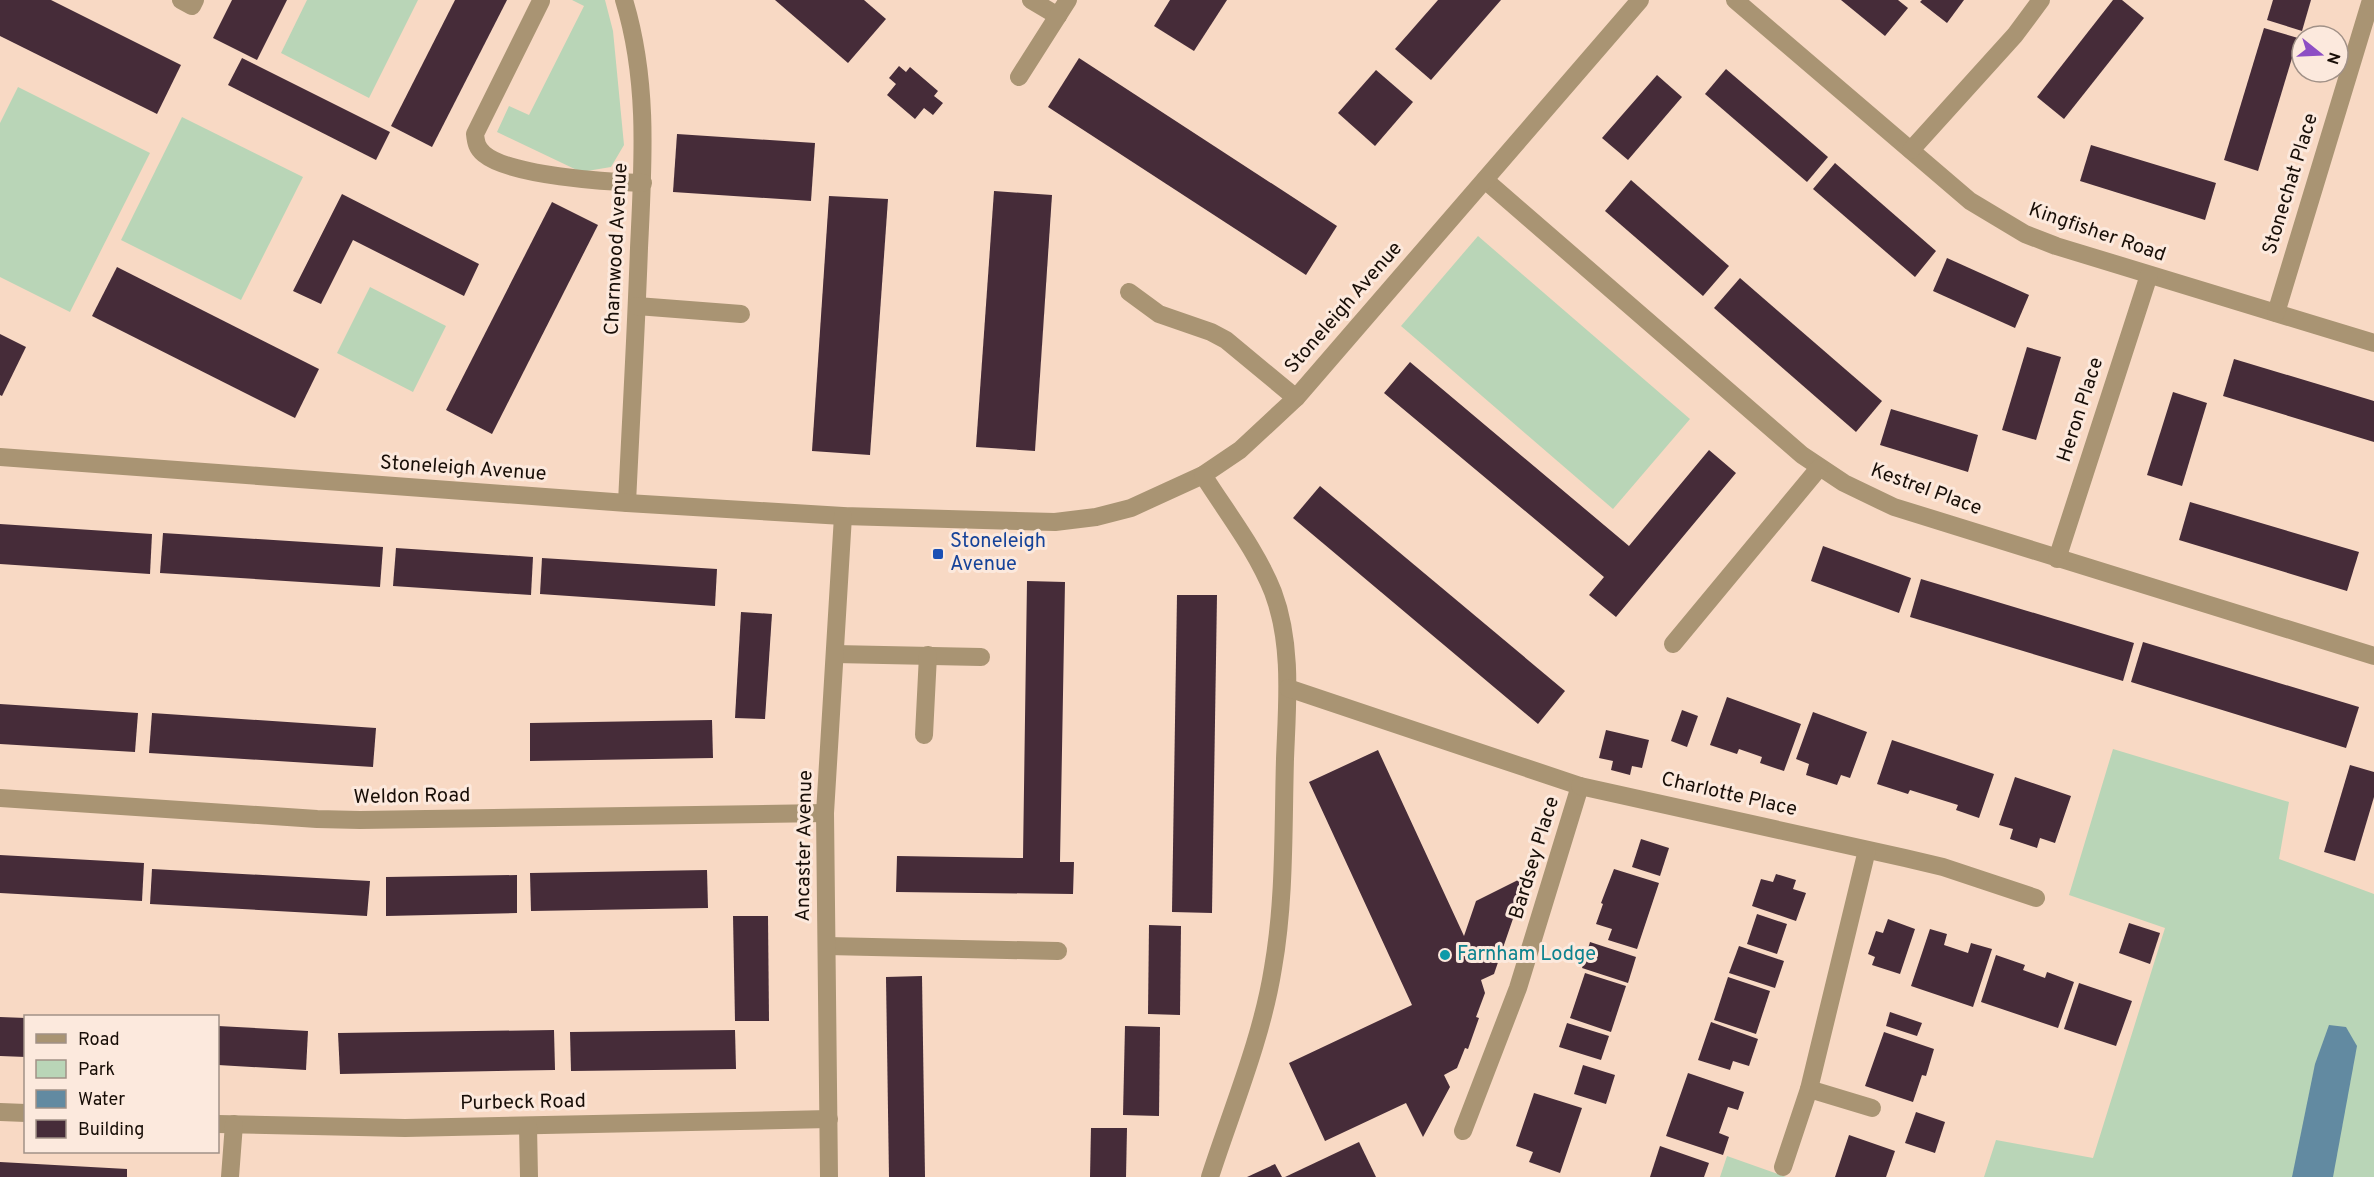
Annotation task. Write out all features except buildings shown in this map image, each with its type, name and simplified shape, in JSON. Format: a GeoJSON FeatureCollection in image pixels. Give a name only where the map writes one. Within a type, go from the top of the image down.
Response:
{"type":"FeatureCollection","features":[{"type":"Feature","properties":{"kind":"street"},"geometry":{"type":"LineString","coordinates":[[181,0],[192,6],[195,0]]}},
{"type":"Feature","properties":{"kind":"street","name":"Charnwood Avenue"},"geometry":{"type":"LineString","coordinates":[[624,0],[634,41],[643,111],[643,183],[627,503]]}},
{"type":"Feature","properties":{"kind":"street"},"geometry":{"type":"LineString","coordinates":[[1031,0],[1058,16]]}},
{"type":"Feature","properties":{"kind":"street"},"geometry":{"type":"LineString","coordinates":[[1019,77],[1068,0]]}},
{"type":"Feature","properties":{"kind":"street","name":"Stoneleigh Avenue"},"geometry":{"type":"LineString","coordinates":[[0,457],[374,486],[843,516],[1055,522],[1096,517],[1131,508],[1203,475],[1240,450],[1296,398],[1640,0]]}},
{"type":"Feature","properties":{"kind":"street","name":"Kingfisher Road"},"geometry":{"type":"LineString","coordinates":[[1735,0],[1970,201],[2025,234],[2056,246],[2374,343]]}},
{"type":"Feature","properties":{"kind":"street"},"geometry":{"type":"LineString","coordinates":[[1911,150],[2014,35],[2041,0]]}},
{"type":"Feature","properties":{"kind":"street","name":"Stonechat Place"},"geometry":{"type":"LineString","coordinates":[[2276,312],[2371,0]]}},
{"type":"Feature","properties":{"kind":"street"},"geometry":{"type":"LineString","coordinates":[[541,1],[475,134],[476,145],[485,155],[507,165],[589,181],[643,183]]}},
{"type":"Feature","properties":{"kind":"street","name":"Kestrel Place"},"geometry":{"type":"LineString","coordinates":[[1485,180],[1819,468],[1844,483],[1894,507],[2374,656]]}},
{"type":"Feature","properties":{"kind":"street","name":"Heron Place"},"geometry":{"type":"LineString","coordinates":[[2057,559],[2149,275]]}},
{"type":"Feature","properties":{"kind":"street"},"geometry":{"type":"LineString","coordinates":[[1129,292],[1159,314],[1211,332],[1226,340],[1296,398]]}},
{"type":"Feature","properties":{"kind":"street"},"geometry":{"type":"LineString","coordinates":[[637,306],[741,315]]}},
{"type":"Feature","properties":{"kind":"street"},"geometry":{"type":"LineString","coordinates":[[1673,644],[1819,468]]}},
{"type":"Feature","properties":{"kind":"street"},"geometry":{"type":"LineString","coordinates":[[1203,475],[1255,557],[1273,592],[1283,629],[1288,688],[1281,893],[1273,970],[1257,1034],[1210,1177]]}},
{"type":"Feature","properties":{"kind":"street","name":"Ancaster Avenue"},"geometry":{"type":"LineString","coordinates":[[830,1177],[825,813],[843,516]]}},
{"type":"Feature","properties":{"kind":"street"},"geometry":{"type":"LineString","coordinates":[[835,654],[981,657]]}},
{"type":"Feature","properties":{"kind":"street"},"geometry":{"type":"LineString","coordinates":[[924,735],[928,655]]}},
{"type":"Feature","properties":{"kind":"street","name":"Bardsey Place"},"geometry":{"type":"LineString","coordinates":[[1288,688],[1580,786],[1518,988],[1463,1131]]}},
{"type":"Feature","properties":{"kind":"street","name":"Charlotte Place"},"geometry":{"type":"LineString","coordinates":[[1580,786],[1943,867],[2036,898]]}},
{"type":"Feature","properties":{"kind":"street","name":"Weldon Road"},"geometry":{"type":"LineString","coordinates":[[0,798],[360,820],[825,813]]}},
{"type":"Feature","properties":{"kind":"street"},"geometry":{"type":"LineString","coordinates":[[1783,1167],[1809,1089],[1867,850]]}},
{"type":"Feature","properties":{"kind":"street"},"geometry":{"type":"LineString","coordinates":[[827,946],[1058,951]]}},
{"type":"Feature","properties":{"kind":"street"},"geometry":{"type":"LineString","coordinates":[[1809,1089],[1872,1108]]}},
{"type":"Feature","properties":{"kind":"street"},"geometry":{"type":"LineString","coordinates":[[0,1112],[24,1113]]}},
{"type":"Feature","properties":{"kind":"street","name":"Purbeck Road"},"geometry":{"type":"LineString","coordinates":[[226,1124],[405,1128],[829,1119]]}},
{"type":"Feature","properties":{"kind":"street"},"geometry":{"type":"LineString","coordinates":[[226,1124],[230,1177]]}},
{"type":"Feature","properties":{"kind":"street"},"geometry":{"type":"LineString","coordinates":[[528,1126],[529,1177]]}},
{"type":"Feature","properties":{"kind":"green space"},"geometry":{"type":"Polygon","coordinates":[[[307,0],[418,0],[369,98],[281,53],[307,0]]]}},
{"type":"Feature","properties":{"kind":"green space"},"geometry":{"type":"Polygon","coordinates":[[[572,0],[605,0],[613,31],[624,145],[611,167],[581,172],[497,132],[509,106],[529,115],[584,6],[572,0]]]}},
{"type":"Feature","properties":{"kind":"green space"},"geometry":{"type":"Polygon","coordinates":[[[18,87],[150,153],[70,312],[0,277],[0,123],[18,87]]]}},
{"type":"Feature","properties":{"kind":"green space"},"geometry":{"type":"Polygon","coordinates":[[[182,117],[303,177],[241,300],[121,240],[182,117]]]}},
{"type":"Feature","properties":{"kind":"green space"},"geometry":{"type":"Polygon","coordinates":[[[1478,236],[1690,419],[1613,509],[1401,326],[1478,236]]]}},
{"type":"Feature","properties":{"kind":"green space"},"geometry":{"type":"Polygon","coordinates":[[[370,287],[446,326],[413,392],[337,353],[370,287]]]}},
{"type":"Feature","properties":{"kind":"green space"},"geometry":{"type":"Polygon","coordinates":[[[2113,749],[2289,802],[2279,859],[2374,894],[2374,1177],[1984,1177],[1996,1140],[2093,1158],[2165,928],[2069,895],[2113,749]]]}},
{"type":"Feature","properties":{"kind":"green space"},"geometry":{"type":"Polygon","coordinates":[[[1727,1156],[1786,1177],[1720,1177],[1727,1156]]]}},
{"type":"Feature","properties":{"kind":"water"},"geometry":{"type":"Polygon","coordinates":[[[2329,1025],[2346,1027],[2357,1046],[2333,1177],[2292,1177],[2315,1064],[2329,1025]]]}},
{"type":"Feature","properties":{"kind":"place","name":"Stoneleigh Avenue"},"geometry":{"type":"Point","coordinates":[938,554]}},
{"type":"Feature","properties":{"kind":"place","name":"Farnham Lodge"},"geometry":{"type":"Point","coordinates":[1445,955]}}]}
